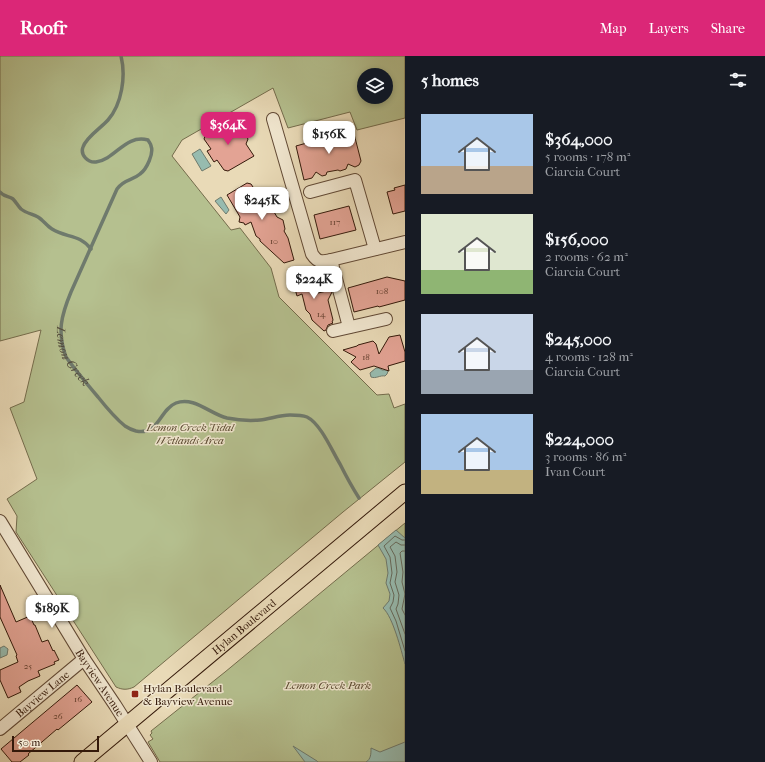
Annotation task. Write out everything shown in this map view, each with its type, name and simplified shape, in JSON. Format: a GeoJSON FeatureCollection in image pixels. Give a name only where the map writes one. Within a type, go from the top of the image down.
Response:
{"type":"FeatureCollection","features":[{"type":"Feature","properties":{"kind":"main road","name":"Hylan Boulevard"},"geometry":{"type":"LineString","coordinates":[[82,762],[405,492]]}},
{"type":"Feature","properties":{"kind":"street"},"geometry":{"type":"LineString","coordinates":[[273,119],[312,254],[316,260],[323,262],[405,242]]}},
{"type":"Feature","properties":{"kind":"street"},"geometry":{"type":"LineString","coordinates":[[310,192],[355,180],[374,249]]}},
{"type":"Feature","properties":{"kind":"street"},"geometry":{"type":"LineString","coordinates":[[331,260],[349,327]]}},
{"type":"Feature","properties":{"kind":"street"},"geometry":{"type":"LineString","coordinates":[[333,331],[386,319]]}},
{"type":"Feature","properties":{"kind":"street","name":"Bayview Avenue"},"geometry":{"type":"LineString","coordinates":[[0,521],[84,659],[151,762]]}},
{"type":"Feature","properties":{"kind":"street","name":"Bayview Lane"},"geometry":{"type":"LineString","coordinates":[[0,729],[84,659]]}},
{"type":"Feature","properties":{"kind":"green space","name":"Lemon Creek Tidal Wetlands Area"},"geometry":{"type":"Polygon","coordinates":[[[0,56],[405,56],[405,118],[357,130],[350,112],[288,128],[273,88],[182,140],[172,156],[231,230],[240,228],[271,268],[279,297],[377,395],[389,394],[394,408],[405,404],[405,462],[132,688],[121,689],[116,687],[16,532],[17,516],[7,499],[37,479],[10,408],[24,402],[41,330],[0,341],[0,56]]]}},
{"type":"Feature","properties":{"kind":"green space","name":"Lemon Creek Park"},"geometry":{"type":"Polygon","coordinates":[[[405,523],[405,762],[160,762],[148,742],[153,739],[150,735],[152,733],[151,731],[225,672],[405,523]]]}},
{"type":"Feature","properties":{"kind":"water"},"geometry":{"type":"Polygon","coordinates":[[[200,149],[211,166],[202,171],[192,154],[200,149]]]}},
{"type":"Feature","properties":{"kind":"water"},"geometry":{"type":"Polygon","coordinates":[[[221,197],[229,210],[226,214],[215,201],[221,197]]]}},
{"type":"Feature","properties":{"kind":"water"},"geometry":{"type":"Polygon","coordinates":[[[376,368],[388,371],[387,374],[385,376],[375,378],[371,377],[370,373],[376,368]]]}},
{"type":"Feature","properties":{"kind":"water"},"geometry":{"type":"Polygon","coordinates":[[[396,530],[405,538],[405,664],[393,626],[387,612],[383,608],[389,601],[390,594],[386,583],[388,573],[386,559],[378,545],[396,530]]]}},
{"type":"Feature","properties":{"kind":"water"},"geometry":{"type":"Polygon","coordinates":[[[4,646],[8,649],[7,655],[0,658],[0,648],[4,646]]]}},
{"type":"Feature","properties":{"kind":"water"},"geometry":{"type":"Polygon","coordinates":[[[405,742],[405,762],[366,762],[370,758],[371,748],[380,752],[405,742]]]}},
{"type":"Feature","properties":{"kind":"water"},"geometry":{"type":"Polygon","coordinates":[[[293,746],[317,761],[318,762],[305,762],[293,746]]]}},
{"type":"Feature","properties":{"kind":"building"},"geometry":{"type":"Polygon","coordinates":[[[231,119],[238,130],[244,132],[248,139],[246,144],[254,156],[228,171],[224,170],[217,160],[214,162],[207,151],[211,149],[204,139],[206,134],[231,119]]]}},
{"type":"Feature","properties":{"kind":"building"},"geometry":{"type":"Polygon","coordinates":[[[353,130],[361,161],[359,165],[355,167],[348,164],[346,169],[327,172],[326,175],[322,176],[316,172],[312,178],[304,180],[296,146],[353,130]]]}},
{"type":"Feature","properties":{"kind":"building"},"geometry":{"type":"Polygon","coordinates":[[[247,183],[251,184],[263,202],[267,200],[277,217],[283,220],[284,231],[288,238],[294,260],[284,263],[260,241],[260,239],[256,236],[251,222],[245,225],[244,223],[239,222],[240,217],[227,195],[247,183]]]}},
{"type":"Feature","properties":{"kind":"building"},"geometry":{"type":"Polygon","coordinates":[[[405,185],[405,211],[393,214],[387,192],[405,185]]]}},
{"type":"Feature","properties":{"kind":"building"},"geometry":{"type":"Polygon","coordinates":[[[349,206],[356,230],[320,239],[314,215],[349,206]]]}},
{"type":"Feature","properties":{"kind":"building"},"geometry":{"type":"Polygon","coordinates":[[[311,273],[318,293],[331,290],[332,292],[328,300],[333,323],[328,325],[324,331],[312,320],[310,314],[306,310],[302,294],[297,296],[292,278],[311,273]]]}},
{"type":"Feature","properties":{"kind":"building"},"geometry":{"type":"Polygon","coordinates":[[[387,277],[405,281],[405,300],[354,312],[348,288],[387,277]]]}},
{"type":"Feature","properties":{"kind":"building"},"geometry":{"type":"Polygon","coordinates":[[[400,335],[405,352],[405,361],[388,366],[389,371],[374,366],[360,370],[351,362],[356,357],[343,350],[373,341],[376,344],[379,354],[389,337],[400,335]]]}},
{"type":"Feature","properties":{"kind":"building"},"geometry":{"type":"Polygon","coordinates":[[[0,585],[16,622],[30,616],[42,642],[48,640],[59,660],[54,662],[55,664],[38,671],[40,676],[19,687],[21,692],[8,698],[0,680],[0,670],[18,662],[17,655],[0,617],[0,585]]]}},
{"type":"Feature","properties":{"kind":"building"},"geometry":{"type":"Polygon","coordinates":[[[77,685],[92,702],[58,730],[57,729],[20,762],[12,762],[1,749],[77,685]]]}},
{"type":"Feature","properties":{"kind":"waterway","name":"Lemon Creek"},"geometry":{"type":"LineString","coordinates":[[121,56],[123,81],[117,106],[108,120],[87,140],[82,150],[85,158],[96,162],[103,160],[133,140],[140,139],[148,140],[151,145],[152,153],[143,172],[122,183],[117,189],[71,292],[61,324],[63,348],[66,357],[114,416],[125,426],[136,431],[144,432],[150,430],[170,406],[183,401],[196,404],[227,418],[260,420],[290,415],[301,415],[307,417],[317,425],[330,445],[359,498]]}},
{"type":"Feature","properties":{"kind":"waterway"},"geometry":{"type":"LineString","coordinates":[[0,192],[3,195],[13,199],[21,209],[38,217],[52,229],[78,238],[87,244],[91,249]]}},
{"type":"Feature","properties":{"kind":"place","name":"Hylan Boulevard & Bayview Avenue"},"geometry":{"type":"Point","coordinates":[135,694]}}]}
